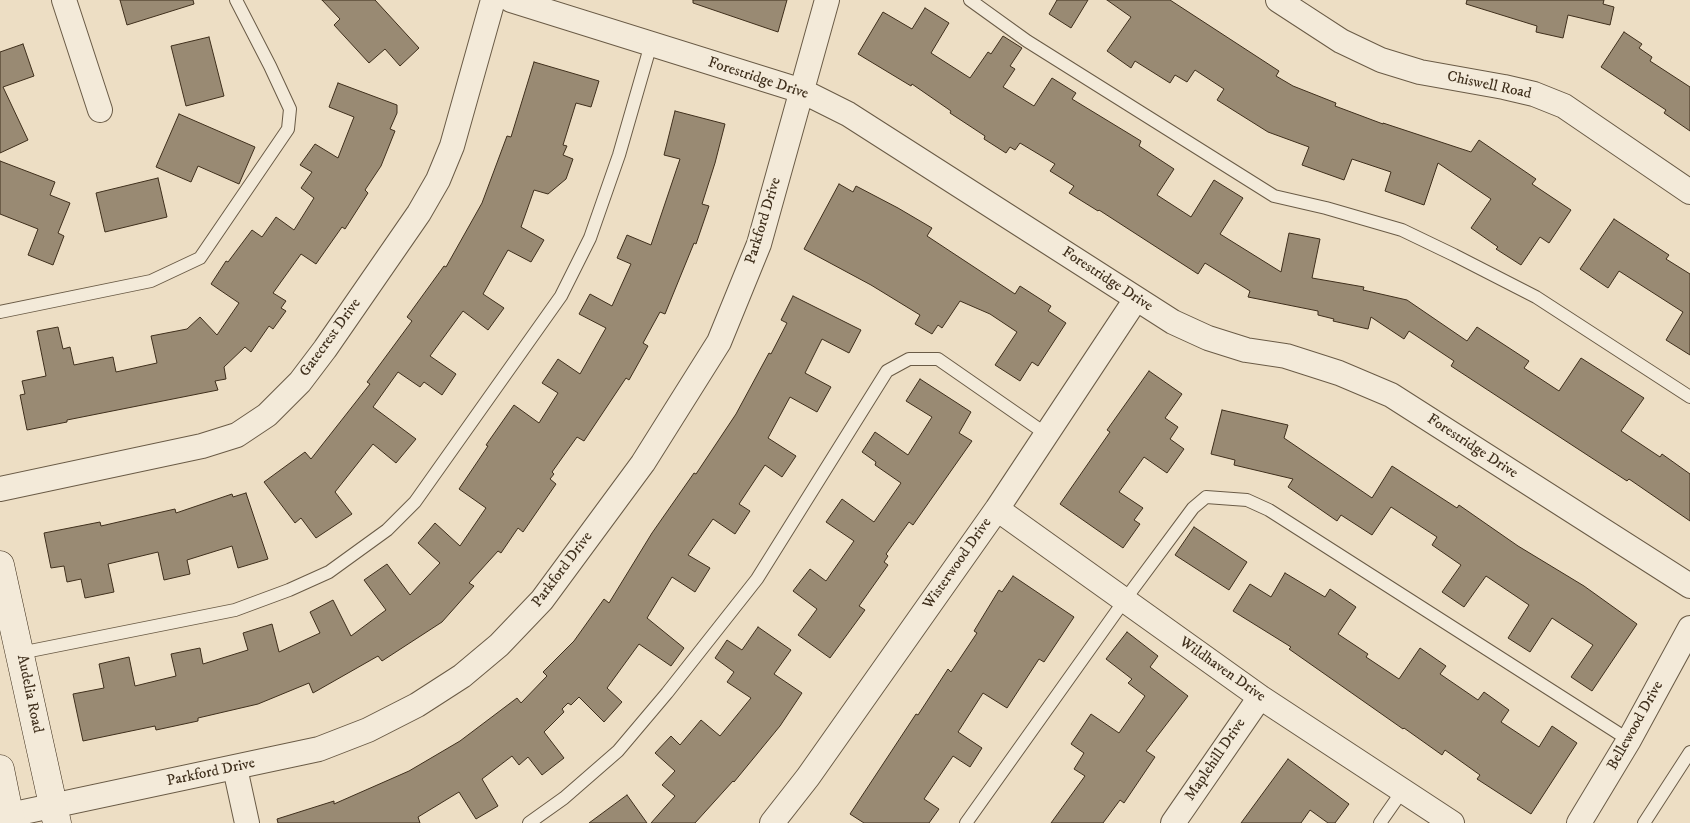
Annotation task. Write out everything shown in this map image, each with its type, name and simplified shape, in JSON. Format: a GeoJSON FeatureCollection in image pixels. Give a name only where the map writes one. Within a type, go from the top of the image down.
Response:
{"type":"FeatureCollection","features":[{"type":"Feature","properties":{"kind":"main road","name":"Audelia Road"},"geometry":{"type":"LineString","coordinates":[[0,565],[55,815]]}},
{"type":"Feature","properties":{"kind":"main road"},"geometry":{"type":"LineString","coordinates":[[0,769],[7,818]]}},
{"type":"Feature","properties":{"kind":"street"},"geometry":{"type":"LineString","coordinates":[[64,0],[100,110]]}},
{"type":"Feature","properties":{"kind":"street","name":"Gatecrest Drive"},"geometry":{"type":"LineString","coordinates":[[0,490],[202,446],[236,435],[267,415],[300,382],[325,349],[419,213],[438,180],[452,146],[493,0]]}},
{"type":"Feature","properties":{"kind":"street","name":"Forestridge Drive"},"geometry":{"type":"LineString","coordinates":[[511,0],[802,91],[848,114],[1173,322],[1208,338],[1246,350],[1286,356],[1330,370],[1391,395],[1690,586]]}},
{"type":"Feature","properties":{"kind":"street","name":"Parkford Drive"},"geometry":{"type":"LineString","coordinates":[[7,818],[55,815],[235,768],[319,750],[368,730],[417,705],[462,676],[500,645],[542,600],[643,463],[719,342],[759,244],[827,0]]}},
{"type":"Feature","properties":{"kind":"street","name":"Chiswell Road"},"geometry":{"type":"LineString","coordinates":[[1278,0],[1341,40],[1381,60],[1420,72],[1527,92],[1564,106],[1690,192]]}},
{"type":"Feature","properties":{"kind":"street","name":"Wisterwood Drive"},"geometry":{"type":"LineString","coordinates":[[772,823],[808,777],[997,509],[1136,298]]}},
{"type":"Feature","properties":{"kind":"street","name":"Wildhaven Drive"},"geometry":{"type":"LineString","coordinates":[[997,509],[1260,697],[1452,823]]}},
{"type":"Feature","properties":{"kind":"street","name":"Bellewood Drive"},"geometry":{"type":"LineString","coordinates":[[1579,823],[1629,740],[1690,628]]}},
{"type":"Feature","properties":{"kind":"street","name":"Maplehill Drive"},"geometry":{"type":"LineString","coordinates":[[1173,823],[1260,697]]}},
{"type":"Feature","properties":{"kind":"street"},"geometry":{"type":"LineString","coordinates":[[235,768],[247,823]]}},
{"type":"Feature","properties":{"kind":"lane"},"geometry":{"type":"LineString","coordinates":[[0,312],[151,281],[200,258],[288,129],[290,109],[236,0]]}},
{"type":"Feature","properties":{"kind":"lane"},"geometry":{"type":"LineString","coordinates":[[970,0],[1028,41],[1274,196],[1326,208],[1402,230],[1454,254],[1536,297],[1690,397]]}},
{"type":"Feature","properties":{"kind":"lane"},"geometry":{"type":"LineString","coordinates":[[20,653],[235,610],[289,590],[329,572],[387,530],[415,502],[561,296],[590,238],[619,154],[651,44]]}},
{"type":"Feature","properties":{"kind":"lane"},"geometry":{"type":"LineString","coordinates":[[528,823],[564,798],[618,750],[691,663],[757,579],[887,371],[909,358],[938,359],[1046,434]]}},
{"type":"Feature","properties":{"kind":"lane"},"geometry":{"type":"LineString","coordinates":[[966,823],[1124,601],[1193,508],[1206,497],[1247,500],[1269,510],[1629,740]]}},
{"type":"Feature","properties":{"kind":"lane"},"geometry":{"type":"LineString","coordinates":[[1644,823],[1690,752]]}},
{"type":"Feature","properties":{"kind":"lane"},"geometry":{"type":"LineString","coordinates":[[1380,823],[1403,790]]}},
{"type":"Feature","properties":{"kind":"building"},"geometry":{"type":"Polygon","coordinates":[[[120,0],[193,0],[194,4],[127,25],[120,0]]]}},
{"type":"Feature","properties":{"kind":"building"},"geometry":{"type":"Polygon","coordinates":[[[322,0],[375,0],[419,48],[400,66],[385,49],[369,63],[334,25],[340,19],[322,0]]]}},
{"type":"Feature","properties":{"kind":"building"},"geometry":{"type":"Polygon","coordinates":[[[693,0],[787,0],[778,32],[693,3],[693,0]]]}},
{"type":"Feature","properties":{"kind":"building"},"geometry":{"type":"Polygon","coordinates":[[[1057,0],[1088,0],[1071,28],[1049,14],[1057,0]]]}},
{"type":"Feature","properties":{"kind":"building"},"geometry":{"type":"Polygon","coordinates":[[[1107,0],[1170,0],[1279,71],[1276,76],[1293,86],[1336,103],[1335,106],[1383,124],[1471,152],[1479,140],[1536,179],[1532,184],[1571,210],[1549,243],[1540,237],[1521,265],[1496,249],[1498,247],[1471,228],[1491,199],[1438,163],[1424,205],[1385,191],[1391,172],[1352,159],[1344,180],[1302,165],[1309,147],[1268,132],[1217,100],[1224,89],[1195,70],[1187,82],[1175,75],[1170,83],[1135,61],[1131,68],[1107,51],[1131,17],[1107,0]]]}},
{"type":"Feature","properties":{"kind":"building"},"geometry":{"type":"Polygon","coordinates":[[[1467,0],[1604,0],[1603,4],[1614,7],[1610,25],[1568,15],[1563,38],[1536,32],[1537,26],[1466,4],[1467,0]]]}},
{"type":"Feature","properties":{"kind":"building"},"geometry":{"type":"Polygon","coordinates":[[[925,8],[949,23],[931,53],[970,78],[988,52],[991,54],[1003,36],[1022,48],[1010,66],[1015,69],[1003,87],[1034,106],[1052,78],[1076,93],[1072,99],[1141,141],[1139,146],[1174,169],[1157,195],[1191,217],[1214,180],[1243,198],[1220,234],[1281,272],[1289,233],[1320,239],[1312,278],[1364,287],[1363,290],[1407,300],[1467,341],[1477,327],[1529,361],[1524,368],[1559,391],[1581,358],[1644,398],[1621,431],[1660,457],[1662,454],[1690,474],[1690,521],[1629,479],[1627,481],[1451,366],[1454,361],[1409,331],[1404,339],[1371,317],[1368,329],[1333,321],[1334,319],[1318,315],[1318,311],[1248,297],[1250,291],[1205,263],[1198,274],[1099,210],[1069,193],[1074,186],[1050,171],[1055,164],[1020,143],[1015,150],[1010,147],[1006,153],[984,139],[985,136],[950,113],[951,111],[912,84],[911,86],[858,54],[883,12],[912,29],[925,8]]]}},
{"type":"Feature","properties":{"kind":"building"},"geometry":{"type":"Polygon","coordinates":[[[1624,32],[1642,44],[1639,48],[1652,57],[1650,61],[1690,87],[1690,131],[1664,113],[1666,110],[1601,67],[1624,32]]]}},
{"type":"Feature","properties":{"kind":"building"},"geometry":{"type":"Polygon","coordinates":[[[209,37],[224,96],[186,106],[171,46],[209,37]]]}},
{"type":"Feature","properties":{"kind":"building"},"geometry":{"type":"Polygon","coordinates":[[[23,44],[34,76],[3,87],[28,140],[0,153],[0,52],[23,44]]]}},
{"type":"Feature","properties":{"kind":"building"},"geometry":{"type":"Polygon","coordinates":[[[534,62],[599,81],[591,107],[576,103],[563,145],[567,146],[563,155],[573,159],[566,179],[548,194],[534,190],[521,227],[544,240],[531,262],[508,250],[483,294],[504,308],[488,330],[463,311],[430,356],[456,374],[442,395],[424,382],[420,387],[398,372],[373,407],[416,439],[396,463],[373,444],[335,492],[352,514],[316,538],[301,518],[295,523],[264,482],[305,452],[311,459],[370,384],[367,382],[412,321],[407,317],[444,266],[446,267],[482,203],[507,136],[511,137],[534,62]]]}},
{"type":"Feature","properties":{"kind":"building"},"geometry":{"type":"Polygon","coordinates":[[[338,83],[397,105],[397,113],[390,129],[395,131],[381,166],[365,190],[368,193],[345,229],[342,227],[316,264],[301,254],[273,293],[286,301],[281,308],[286,311],[273,329],[269,326],[251,352],[245,347],[224,367],[226,379],[215,381],[218,390],[67,420],[67,422],[27,430],[20,395],[25,394],[22,381],[46,376],[37,331],[58,327],[63,349],[70,347],[74,365],[113,357],[116,372],[157,363],[151,336],[187,329],[200,317],[217,335],[239,303],[211,284],[226,261],[228,262],[252,230],[262,237],[276,217],[294,230],[314,198],[301,188],[312,172],[300,165],[315,144],[338,158],[354,117],[329,107],[338,83]]]}},
{"type":"Feature","properties":{"kind":"building"},"geometry":{"type":"Polygon","coordinates":[[[675,111],[725,124],[702,204],[709,206],[696,244],[694,243],[665,314],[660,312],[643,343],[648,346],[629,380],[626,378],[584,441],[577,437],[552,472],[554,474],[550,479],[556,484],[523,532],[518,528],[501,553],[498,551],[469,583],[474,586],[442,622],[382,661],[378,656],[313,693],[309,683],[258,704],[198,718],[198,721],[156,730],[155,726],[83,741],[73,694],[104,688],[99,664],[129,657],[135,686],[176,676],[171,654],[200,648],[203,664],[248,650],[243,633],[272,624],[279,652],[320,633],[310,612],[333,600],[351,636],[386,610],[364,580],[387,564],[410,595],[440,563],[418,543],[435,523],[460,546],[486,508],[459,489],[488,446],[486,445],[514,405],[539,423],[558,393],[542,383],[558,359],[580,374],[606,328],[579,314],[590,294],[612,306],[631,264],[617,258],[627,235],[651,245],[680,159],[664,155],[675,111]]]}},
{"type":"Feature","properties":{"kind":"building"},"geometry":{"type":"Polygon","coordinates":[[[179,114],[255,147],[239,184],[198,166],[191,182],[156,167],[179,114]]]}},
{"type":"Feature","properties":{"kind":"building"},"geometry":{"type":"Polygon","coordinates":[[[0,161],[55,182],[50,195],[70,203],[58,233],[64,236],[53,265],[28,255],[38,229],[0,214],[0,161]]]}},
{"type":"Feature","properties":{"kind":"building"},"geometry":{"type":"Polygon","coordinates":[[[158,178],[167,217],[105,232],[96,193],[158,178]]]}},
{"type":"Feature","properties":{"kind":"building"},"geometry":{"type":"Polygon","coordinates":[[[839,184],[853,192],[856,186],[898,208],[932,228],[927,236],[1015,294],[1020,286],[1051,306],[1048,311],[1066,323],[1038,366],[1032,362],[1020,381],[995,365],[1017,332],[990,314],[960,301],[942,328],[938,325],[932,334],[915,324],[920,315],[871,285],[804,249],[839,184]]]}},
{"type":"Feature","properties":{"kind":"building"},"geometry":{"type":"Polygon","coordinates":[[[1614,219],[1669,255],[1666,259],[1690,274],[1690,355],[1666,340],[1683,312],[1619,271],[1608,288],[1580,269],[1614,219]]]}},
{"type":"Feature","properties":{"kind":"building"},"geometry":{"type":"Polygon","coordinates":[[[793,296],[861,330],[849,353],[822,339],[805,373],[831,387],[817,412],[790,397],[768,438],[796,456],[782,477],[765,465],[739,504],[750,511],[735,534],[713,519],[688,555],[710,568],[695,592],[672,577],[647,618],[684,648],[671,666],[639,644],[607,688],[622,702],[604,722],[579,697],[571,705],[568,703],[562,709],[564,712],[544,732],[564,758],[542,775],[528,757],[519,765],[512,756],[482,779],[498,806],[476,819],[459,792],[418,817],[420,823],[278,823],[277,819],[334,801],[334,804],[409,771],[460,741],[517,698],[521,703],[547,676],[543,672],[574,641],[604,599],[609,603],[652,533],[694,473],[696,474],[736,414],[769,353],[771,354],[787,323],[781,320],[793,296]]]}},
{"type":"Feature","properties":{"kind":"building"},"geometry":{"type":"Polygon","coordinates":[[[1149,371],[1182,394],[1165,418],[1178,427],[1170,439],[1184,449],[1167,473],[1144,457],[1119,492],[1143,508],[1134,520],[1140,524],[1123,548],[1060,504],[1110,432],[1107,430],[1149,371]]]}},
{"type":"Feature","properties":{"kind":"building"},"geometry":{"type":"Polygon","coordinates":[[[920,379],[971,412],[959,433],[972,441],[913,525],[909,522],[886,554],[888,556],[884,562],[888,565],[859,606],[865,610],[830,658],[798,635],[817,609],[793,591],[810,569],[826,581],[854,541],[826,522],[842,499],[874,522],[901,483],[875,465],[876,462],[862,452],[875,432],[908,455],[932,417],[906,401],[920,379]]]}},
{"type":"Feature","properties":{"kind":"building"},"geometry":{"type":"Polygon","coordinates":[[[1222,410],[1288,425],[1284,438],[1372,498],[1392,466],[1457,508],[1459,505],[1518,546],[1584,586],[1637,624],[1592,691],[1571,677],[1593,645],[1552,618],[1530,652],[1508,638],[1529,605],[1486,576],[1464,607],[1442,592],[1461,565],[1432,545],[1437,537],[1391,507],[1372,535],[1341,515],[1337,521],[1288,487],[1293,479],[1234,465],[1235,460],[1211,454],[1222,410]]]}},
{"type":"Feature","properties":{"kind":"building"},"geometry":{"type":"Polygon","coordinates":[[[246,493],[268,559],[238,568],[232,546],[187,560],[190,574],[164,580],[158,552],[108,564],[114,592],[85,598],[81,579],[67,582],[64,566],[51,568],[44,533],[100,522],[101,526],[175,509],[176,513],[232,494],[233,497],[246,493]]]}},
{"type":"Feature","properties":{"kind":"building"},"geometry":{"type":"Polygon","coordinates":[[[1194,527],[1247,562],[1229,590],[1175,555],[1194,527]]]}},
{"type":"Feature","properties":{"kind":"building"},"geometry":{"type":"Polygon","coordinates":[[[1285,573],[1325,597],[1330,589],[1356,607],[1338,634],[1368,654],[1366,657],[1399,679],[1420,648],[1446,666],[1440,674],[1478,700],[1484,692],[1509,710],[1501,722],[1539,747],[1552,726],[1577,743],[1531,814],[1477,779],[1480,775],[1445,750],[1442,755],[1289,649],[1291,647],[1233,611],[1250,584],[1271,597],[1285,573]]]}},
{"type":"Feature","properties":{"kind":"building"},"geometry":{"type":"Polygon","coordinates":[[[1013,576],[1074,617],[1044,662],[1039,659],[1007,708],[983,693],[958,732],[982,748],[970,767],[953,756],[924,799],[939,809],[929,823],[864,823],[850,814],[916,714],[918,715],[948,669],[951,672],[977,633],[974,631],[999,590],[1002,592],[1013,576]]]}},
{"type":"Feature","properties":{"kind":"building"},"geometry":{"type":"Polygon","coordinates":[[[758,627],[791,650],[774,674],[802,693],[780,726],[734,782],[695,823],[651,823],[675,796],[662,785],[675,771],[655,753],[671,736],[680,745],[701,720],[720,736],[751,698],[727,682],[734,672],[715,658],[727,640],[742,650],[758,627]]]}},
{"type":"Feature","properties":{"kind":"building"},"geometry":{"type":"Polygon","coordinates":[[[1127,632],[1158,656],[1150,667],[1188,696],[1146,751],[1155,757],[1124,803],[1120,800],[1103,823],[1051,823],[1085,776],[1074,769],[1084,753],[1071,744],[1091,714],[1119,733],[1145,696],[1128,683],[1132,679],[1106,659],[1127,632]]]}},
{"type":"Feature","properties":{"kind":"building"},"geometry":{"type":"Polygon","coordinates":[[[1288,759],[1349,804],[1335,823],[1328,823],[1310,810],[1301,823],[1241,823],[1288,759]]]}},
{"type":"Feature","properties":{"kind":"building"},"geometry":{"type":"Polygon","coordinates":[[[627,795],[647,823],[589,823],[627,795]]]}}]}
